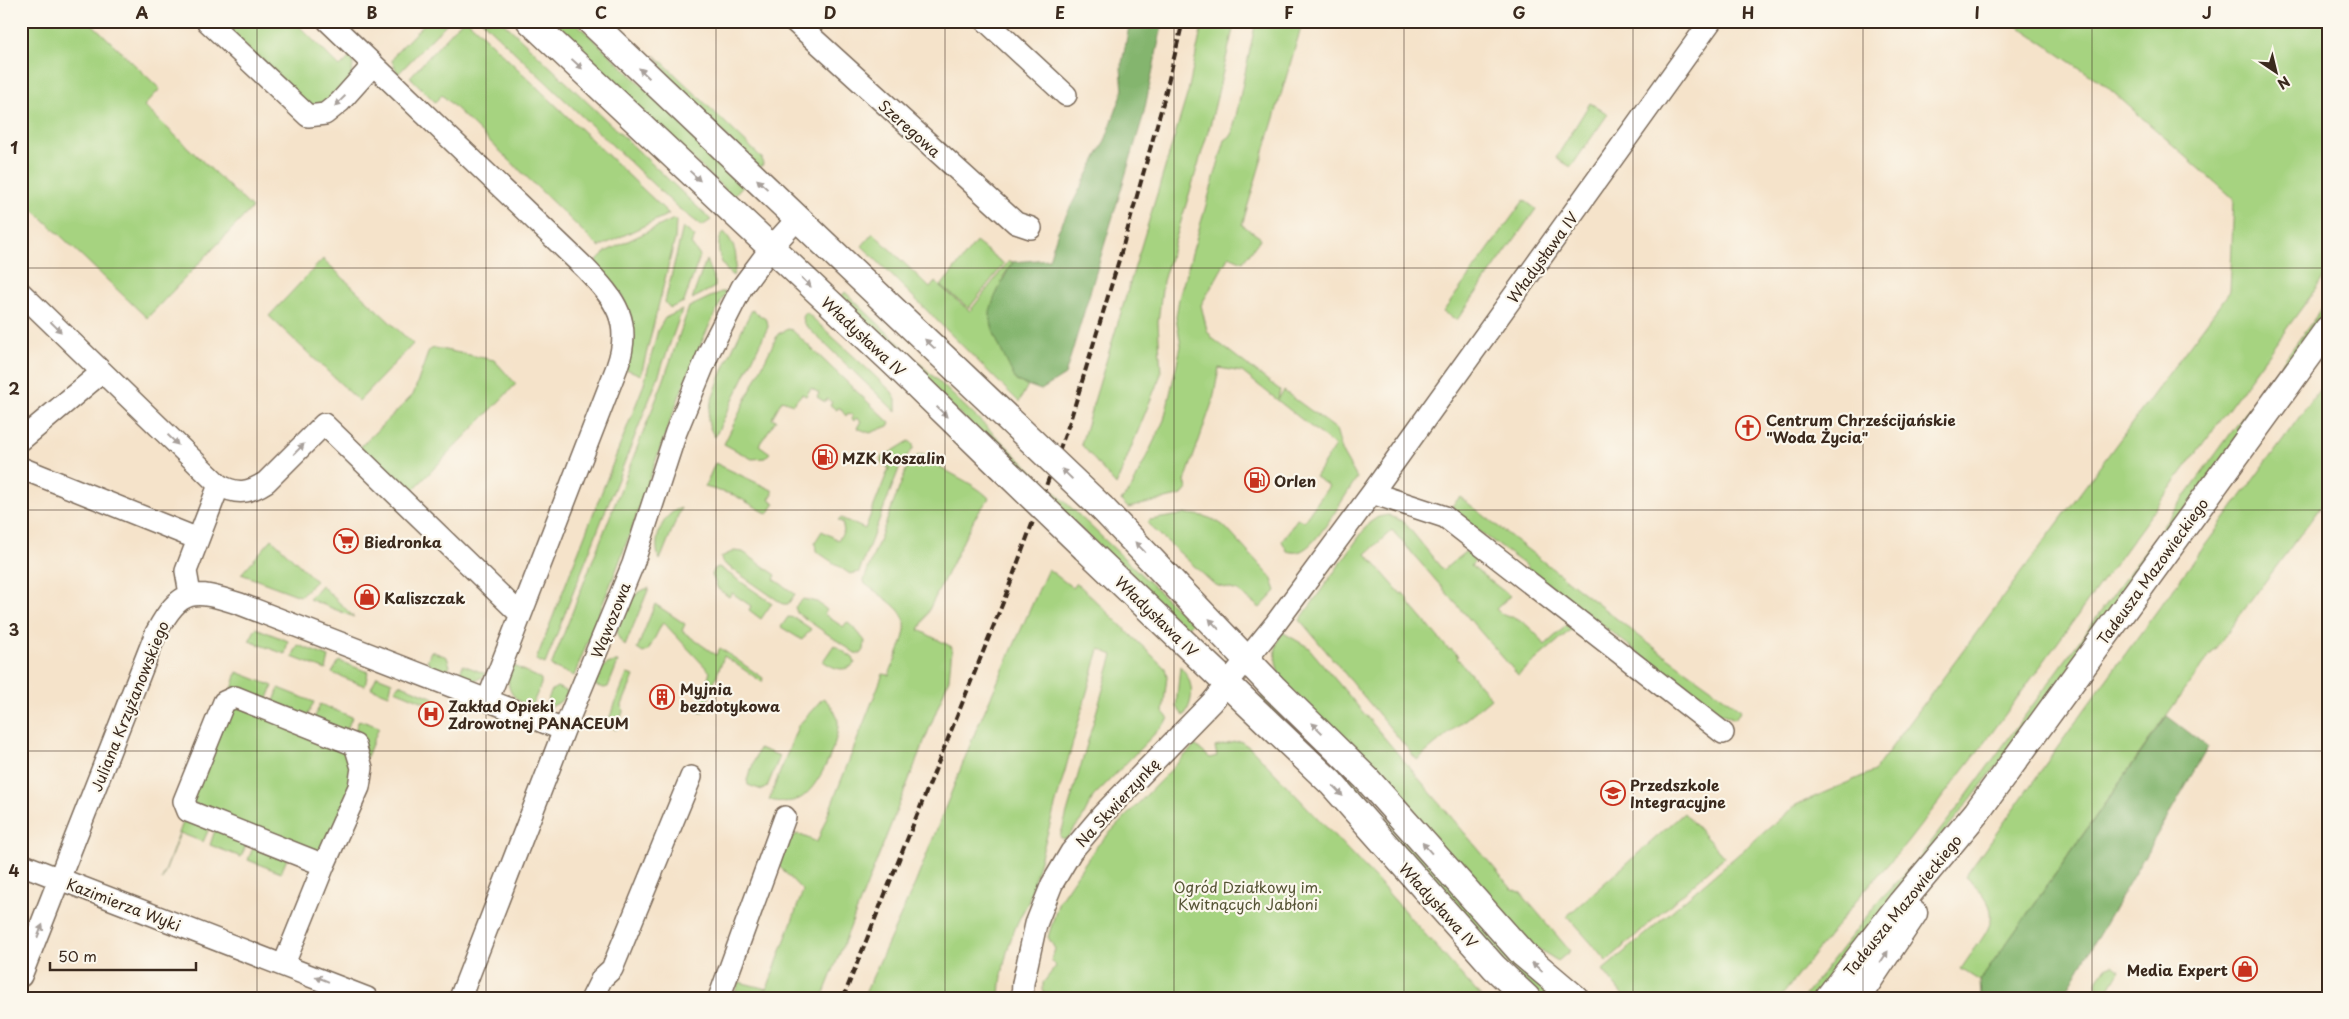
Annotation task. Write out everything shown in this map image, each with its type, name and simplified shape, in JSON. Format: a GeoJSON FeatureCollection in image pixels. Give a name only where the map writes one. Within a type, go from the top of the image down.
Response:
{"type":"FeatureCollection","features":[{"type":"Feature","properties":{"kind":"main road","name":"Władysława IV"},"geometry":{"type":"LineString","coordinates":[[530,21],[1000,466],[1335,788],[1488,960],[1528,998]]}},
{"type":"Feature","properties":{"kind":"main road","name":"Władysława IV"},"geometry":{"type":"LineString","coordinates":[[590,21],[1102,508],[1247,659],[1366,778],[1517,948],[1575,998]]}},
{"type":"Feature","properties":{"kind":"main road","name":"Tadeusza Mazowieckiego"},"geometry":{"type":"LineString","coordinates":[[1828,998],[1884,925],[1977,812],[2328,329]]}},
{"type":"Feature","properties":{"kind":"main road","name":"Tadeusza Mazowieckiego"},"geometry":{"type":"LineString","coordinates":[[1858,998],[1941,875],[1977,812]]}},
{"type":"Feature","properties":{"kind":"street"},"geometry":{"type":"LineString","coordinates":[[207,21],[308,116],[325,114],[340,102],[373,65]]}},
{"type":"Feature","properties":{"kind":"street"},"geometry":{"type":"LineString","coordinates":[[328,21],[586,268],[605,289],[617,308],[624,330],[624,349],[618,367],[488,699]]}},
{"type":"Feature","properties":{"kind":"street","name":"Szeregowa"},"geometry":{"type":"LineString","coordinates":[[794,21],[1016,222],[1031,228]]}},
{"type":"Feature","properties":{"kind":"street"},"geometry":{"type":"LineString","coordinates":[[986,21],[1066,95]]}},
{"type":"Feature","properties":{"kind":"street","name":"Władysława IV"},"geometry":{"type":"LineString","coordinates":[[1247,659],[1372,493],[1711,21]]}},
{"type":"Feature","properties":{"kind":"street"},"geometry":{"type":"LineString","coordinates":[[771,248],[798,218]]}},
{"type":"Feature","properties":{"kind":"street","name":"Wąwozowa"},"geometry":{"type":"LineString","coordinates":[[460,998],[564,730],[633,564],[676,432],[710,350],[738,294],[771,248]]}},
{"type":"Feature","properties":{"kind":"street"},"geometry":{"type":"LineString","coordinates":[[21,293],[219,485],[229,490],[240,492],[255,490],[266,482],[324,424],[520,614]]}},
{"type":"Feature","properties":{"kind":"street"},"geometry":{"type":"LineString","coordinates":[[21,440],[102,372]]}},
{"type":"Feature","properties":{"kind":"street"},"geometry":{"type":"LineString","coordinates":[[21,468],[198,539]]}},
{"type":"Feature","properties":{"kind":"street"},"geometry":{"type":"LineString","coordinates":[[219,485],[186,571],[190,594],[214,596],[240,604],[564,730]]}},
{"type":"Feature","properties":{"kind":"street"},"geometry":{"type":"LineString","coordinates":[[1372,493],[1445,516],[1723,733]]}},
{"type":"Feature","properties":{"kind":"street","name":"Juliana Krzyżanowskiego"},"geometry":{"type":"LineString","coordinates":[[21,976],[156,633],[171,609],[179,600],[190,594]]}},
{"type":"Feature","properties":{"kind":"street","name":"Na Skwierzynkę"},"geometry":{"type":"LineString","coordinates":[[1022,998],[1023,983],[1036,924],[1052,884],[1071,852],[1103,814],[1227,684],[1247,659]]}},
{"type":"Feature","properties":{"kind":"street"},"geometry":{"type":"LineString","coordinates":[[284,964],[324,865],[359,787],[362,768],[355,745],[235,697],[224,702],[184,801],[188,811],[324,865]]}},
{"type":"Feature","properties":{"kind":"street"},"geometry":{"type":"LineString","coordinates":[[592,998],[602,978],[612,969],[691,777]]}},
{"type":"Feature","properties":{"kind":"street"},"geometry":{"type":"LineString","coordinates":[[719,998],[785,817]]}},
{"type":"Feature","properties":{"kind":"street","name":"Kazimierza Wyki"},"geometry":{"type":"LineString","coordinates":[[21,864],[284,964],[367,998]]}},
{"type":"Feature","properties":{"kind":"green space"},"geometry":{"type":"Polygon","coordinates":[[[27,21],[89,21],[160,89],[144,106],[252,208],[147,318],[21,198],[25,191],[21,187],[21,28],[27,21]]]}},
{"type":"Feature","properties":{"kind":"green space"},"geometry":{"type":"Polygon","coordinates":[[[218,21],[294,21],[340,67],[351,56],[353,63],[352,71],[345,86],[332,98],[316,105],[305,103],[218,21]]]}},
{"type":"Feature","properties":{"kind":"green space"},"geometry":{"type":"Polygon","coordinates":[[[427,21],[449,21],[398,74],[392,61],[396,53],[427,21]]]}},
{"type":"Feature","properties":{"kind":"green space"},"geometry":{"type":"Polygon","coordinates":[[[462,21],[468,21],[669,214],[599,247],[442,95],[435,102],[410,77],[462,21]]]}},
{"type":"Feature","properties":{"kind":"green space"},"geometry":{"type":"Polygon","coordinates":[[[482,21],[502,21],[711,220],[702,226],[677,207],[482,21]]]}},
{"type":"Feature","properties":{"kind":"green space"},"geometry":{"type":"Polygon","coordinates":[[[547,21],[574,21],[745,183],[733,197],[547,21]]]}},
{"type":"Feature","properties":{"kind":"green space"},"geometry":{"type":"Polygon","coordinates":[[[1130,21],[1163,21],[1143,117],[1065,375],[1041,390],[1016,381],[1000,349],[991,323],[990,310],[1013,262],[1049,259],[1058,231],[1105,141],[1123,91],[1121,68],[1130,21]]]}},
{"type":"Feature","properties":{"kind":"green space"},"geometry":{"type":"Polygon","coordinates":[[[1203,21],[1235,21],[1211,122],[1163,281],[1158,322],[1161,374],[1116,485],[1081,444],[1188,92],[1203,21]]]}},
{"type":"Feature","properties":{"kind":"green space"},"geometry":{"type":"Polygon","coordinates":[[[1256,21],[1303,21],[1242,225],[1261,238],[1243,262],[1229,256],[1201,305],[1207,330],[1212,338],[1280,390],[1278,399],[1284,391],[1336,429],[1343,454],[1357,478],[1319,535],[1306,548],[1296,552],[1287,551],[1282,541],[1297,519],[1304,521],[1329,486],[1315,477],[1335,446],[1242,372],[1219,368],[1213,400],[1185,481],[1187,489],[1182,495],[1128,508],[1121,501],[1132,487],[1164,420],[1181,346],[1176,317],[1179,298],[1225,140],[1232,135],[1256,21]]]}},
{"type":"Feature","properties":{"kind":"green space"},"geometry":{"type":"Polygon","coordinates":[[[2010,21],[2328,21],[2328,272],[1991,734],[1907,843],[1864,891],[1780,998],[1625,998],[1603,970],[1796,805],[1874,771],[2230,291],[2234,199],[2105,85],[2010,21]]]}},
{"type":"Feature","properties":{"kind":"green space"},"geometry":{"type":"Polygon","coordinates":[[[655,55],[762,158],[763,165],[759,168],[682,95],[655,55]]]}},
{"type":"Feature","properties":{"kind":"green space"},"geometry":{"type":"Polygon","coordinates":[[[1590,103],[1608,114],[1571,167],[1556,158],[1590,103]]]}},
{"type":"Feature","properties":{"kind":"green space"},"geometry":{"type":"Polygon","coordinates":[[[1524,200],[1536,209],[1457,320],[1443,312],[1524,200]]]}},
{"type":"Feature","properties":{"kind":"green space"},"geometry":{"type":"Polygon","coordinates":[[[674,219],[676,221],[675,239],[641,375],[626,369],[629,323],[624,300],[618,288],[594,263],[605,252],[674,219]]]}},
{"type":"Feature","properties":{"kind":"green space"},"geometry":{"type":"Polygon","coordinates":[[[683,227],[695,237],[691,244],[700,256],[684,302],[670,308],[665,302],[683,227]]]}},
{"type":"Feature","properties":{"kind":"green space"},"geometry":{"type":"Polygon","coordinates":[[[724,232],[734,247],[736,264],[733,276],[728,272],[720,255],[719,243],[724,232]]]}},
{"type":"Feature","properties":{"kind":"green space"},"geometry":{"type":"Polygon","coordinates":[[[873,233],[930,288],[935,282],[970,311],[1009,261],[1013,262],[1003,277],[1016,381],[1028,385],[1019,402],[862,246],[873,233]]]}},
{"type":"Feature","properties":{"kind":"green space"},"geometry":{"type":"Polygon","coordinates":[[[976,242],[1004,264],[969,308],[941,286],[976,242]]]}},
{"type":"Feature","properties":{"kind":"green space"},"geometry":{"type":"Polygon","coordinates":[[[323,259],[413,344],[359,401],[269,316],[323,259]]]}},
{"type":"Feature","properties":{"kind":"green space"},"geometry":{"type":"Polygon","coordinates":[[[706,260],[715,282],[715,287],[692,299],[706,260]]]}},
{"type":"Feature","properties":{"kind":"green space"},"geometry":{"type":"Polygon","coordinates":[[[721,292],[726,292],[686,379],[625,547],[574,676],[551,666],[663,382],[689,307],[721,292]]]}},
{"type":"Feature","properties":{"kind":"green space"},"geometry":{"type":"Polygon","coordinates":[[[845,292],[1192,623],[1186,629],[839,299],[845,292]]]}},
{"type":"Feature","properties":{"kind":"green space"},"geometry":{"type":"Polygon","coordinates":[[[2328,300],[2328,315],[2011,748],[1813,998],[1803,998],[1878,902],[1922,854],[1962,802],[2328,300]]]}},
{"type":"Feature","properties":{"kind":"green space"},"geometry":{"type":"Polygon","coordinates":[[[682,310],[657,380],[545,664],[536,660],[644,384],[658,330],[665,318],[682,310]]]}},
{"type":"Feature","properties":{"kind":"green space"},"geometry":{"type":"Polygon","coordinates":[[[752,310],[767,320],[768,327],[715,437],[708,418],[710,408],[726,364],[752,310]]]}},
{"type":"Feature","properties":{"kind":"green space"},"geometry":{"type":"Polygon","coordinates":[[[806,312],[892,392],[896,400],[896,412],[804,324],[803,317],[806,312]]]}},
{"type":"Feature","properties":{"kind":"green space"},"geometry":{"type":"Polygon","coordinates":[[[788,329],[792,330],[890,423],[888,426],[870,433],[857,428],[861,421],[856,418],[854,421],[852,419],[853,416],[848,413],[846,416],[839,407],[837,410],[830,405],[832,402],[827,399],[825,402],[817,397],[819,393],[811,388],[806,396],[802,394],[793,404],[782,400],[772,418],[776,420],[759,445],[770,453],[765,458],[752,459],[724,444],[778,334],[788,329]]]}},
{"type":"Feature","properties":{"kind":"green space"},"geometry":{"type":"Polygon","coordinates":[[[435,348],[494,360],[516,384],[410,493],[359,448],[413,395],[429,350],[435,348]]]}},
{"type":"Feature","properties":{"kind":"green space"},"geometry":{"type":"Polygon","coordinates":[[[2328,378],[2328,497],[2183,692],[1980,981],[1961,969],[1986,932],[1991,912],[1988,902],[1979,890],[1965,877],[2090,702],[2328,378]]]}},
{"type":"Feature","properties":{"kind":"green space"},"geometry":{"type":"Polygon","coordinates":[[[909,441],[913,444],[913,449],[902,461],[859,572],[850,574],[816,551],[815,542],[822,531],[838,540],[844,531],[842,522],[838,521],[841,518],[865,529],[889,468],[881,463],[881,458],[909,441]]]}},
{"type":"Feature","properties":{"kind":"green space"},"geometry":{"type":"Polygon","coordinates":[[[924,454],[931,461],[981,491],[989,498],[974,519],[919,630],[952,647],[949,679],[822,998],[733,998],[739,982],[767,989],[803,891],[777,864],[785,840],[798,834],[817,842],[883,674],[889,675],[902,642],[905,622],[901,614],[882,596],[865,584],[864,580],[908,465],[917,456],[924,454]]]}},
{"type":"Feature","properties":{"kind":"green space"},"geometry":{"type":"Polygon","coordinates":[[[715,463],[772,490],[773,494],[769,499],[775,503],[768,514],[734,495],[705,487],[715,463]]]}},
{"type":"Feature","properties":{"kind":"green space"},"geometry":{"type":"Polygon","coordinates":[[[1460,497],[1648,643],[1741,710],[1735,719],[1713,710],[1546,582],[1540,583],[1527,573],[1528,567],[1449,509],[1460,497]]]}},
{"type":"Feature","properties":{"kind":"green space"},"geometry":{"type":"Polygon","coordinates":[[[681,508],[660,560],[657,545],[660,530],[668,516],[681,508]]]}},
{"type":"Feature","properties":{"kind":"green space"},"geometry":{"type":"Polygon","coordinates":[[[1186,514],[1206,517],[1224,526],[1271,577],[1276,591],[1260,608],[1238,591],[1215,585],[1147,523],[1150,520],[1186,514]]]}},
{"type":"Feature","properties":{"kind":"green space"},"geometry":{"type":"Polygon","coordinates":[[[1388,515],[1404,522],[1443,570],[1465,552],[1473,550],[1480,555],[1471,566],[1510,596],[1496,609],[1506,616],[1517,618],[1524,623],[1534,631],[1545,645],[1567,625],[1574,627],[1518,675],[1392,530],[1366,554],[1401,594],[1403,593],[1409,600],[1408,602],[1449,650],[1451,649],[1458,656],[1457,658],[1491,698],[1417,760],[1300,620],[1369,523],[1378,517],[1388,515]]]}},
{"type":"Feature","properties":{"kind":"green space"},"geometry":{"type":"Polygon","coordinates":[[[272,539],[316,581],[300,596],[241,574],[272,539]]]}},
{"type":"Feature","properties":{"kind":"green space"},"geometry":{"type":"Polygon","coordinates":[[[734,551],[743,552],[776,575],[774,579],[795,594],[788,604],[783,604],[722,562],[721,557],[734,551]]]}},
{"type":"Feature","properties":{"kind":"green space"},"geometry":{"type":"Polygon","coordinates":[[[719,567],[772,603],[761,619],[749,610],[751,606],[732,593],[729,597],[718,589],[712,575],[715,568],[719,567]]]}},
{"type":"Feature","properties":{"kind":"green space"},"geometry":{"type":"Polygon","coordinates":[[[1048,569],[1073,588],[1077,583],[1165,668],[1167,676],[1163,712],[1169,719],[1093,797],[1082,819],[1067,838],[1060,837],[1113,655],[1099,649],[1028,903],[1012,936],[1008,949],[1002,973],[1000,998],[863,998],[915,884],[976,730],[1048,569]]]}},
{"type":"Feature","properties":{"kind":"green space"},"geometry":{"type":"Polygon","coordinates":[[[321,585],[349,612],[354,617],[309,599],[321,585]]]}},
{"type":"Feature","properties":{"kind":"green space"},"geometry":{"type":"Polygon","coordinates":[[[649,588],[625,646],[618,636],[617,629],[621,614],[636,594],[649,588]]]}},
{"type":"Feature","properties":{"kind":"green space"},"geometry":{"type":"Polygon","coordinates":[[[803,599],[817,602],[827,610],[824,614],[843,627],[847,622],[856,630],[865,641],[864,650],[861,654],[855,653],[797,613],[795,607],[803,599]]]}},
{"type":"Feature","properties":{"kind":"green space"},"geometry":{"type":"Polygon","coordinates":[[[655,604],[685,624],[682,631],[716,655],[720,648],[763,678],[762,682],[724,656],[703,712],[697,710],[704,695],[703,691],[710,672],[663,622],[648,651],[643,653],[637,649],[655,604]]]}},
{"type":"Feature","properties":{"kind":"green space"},"geometry":{"type":"Polygon","coordinates":[[[788,617],[795,618],[811,629],[802,640],[781,627],[788,617]]]}},
{"type":"Feature","properties":{"kind":"green space"},"geometry":{"type":"Polygon","coordinates":[[[256,628],[288,641],[285,654],[249,641],[256,628]]]}},
{"type":"Feature","properties":{"kind":"green space"},"geometry":{"type":"Polygon","coordinates":[[[1282,632],[1308,647],[1511,888],[1520,892],[1570,951],[1558,961],[1522,939],[1281,678],[1277,666],[1276,649],[1282,632]]]}},
{"type":"Feature","properties":{"kind":"green space"},"geometry":{"type":"Polygon","coordinates":[[[298,645],[329,657],[326,670],[292,657],[298,645]]]}},
{"type":"Feature","properties":{"kind":"green space"},"geometry":{"type":"Polygon","coordinates":[[[834,645],[853,658],[855,663],[847,668],[839,669],[823,661],[834,645]]]}},
{"type":"Feature","properties":{"kind":"green space"},"geometry":{"type":"Polygon","coordinates":[[[431,651],[447,657],[450,666],[444,675],[434,670],[427,661],[431,651]]]}},
{"type":"Feature","properties":{"kind":"green space"},"geometry":{"type":"Polygon","coordinates":[[[339,661],[368,672],[365,686],[332,673],[339,661]]]}},
{"type":"Feature","properties":{"kind":"green space"},"geometry":{"type":"Polygon","coordinates":[[[618,662],[608,687],[604,688],[594,685],[605,666],[618,662]]]}},
{"type":"Feature","properties":{"kind":"green space"},"geometry":{"type":"Polygon","coordinates":[[[463,665],[486,674],[473,681],[457,679],[463,665]]]}},
{"type":"Feature","properties":{"kind":"green space"},"geometry":{"type":"Polygon","coordinates":[[[512,665],[541,679],[541,684],[531,708],[518,700],[511,691],[508,680],[512,665]]]}},
{"type":"Feature","properties":{"kind":"green space"},"geometry":{"type":"Polygon","coordinates":[[[1180,666],[1188,678],[1191,690],[1190,703],[1184,716],[1176,707],[1180,666]]]}},
{"type":"Feature","properties":{"kind":"green space"},"geometry":{"type":"Polygon","coordinates":[[[237,672],[273,686],[267,701],[232,690],[237,672]]]}},
{"type":"Feature","properties":{"kind":"green space"},"geometry":{"type":"Polygon","coordinates":[[[627,674],[634,676],[622,705],[623,712],[616,730],[607,724],[627,674]]]}},
{"type":"Feature","properties":{"kind":"green space"},"geometry":{"type":"Polygon","coordinates":[[[377,676],[392,682],[389,695],[371,688],[377,676]]]}},
{"type":"Feature","properties":{"kind":"green space"},"geometry":{"type":"Polygon","coordinates":[[[399,684],[439,700],[436,707],[395,690],[399,684]]]}},
{"type":"Feature","properties":{"kind":"green space"},"geometry":{"type":"Polygon","coordinates":[[[557,687],[568,692],[558,703],[544,708],[552,690],[557,687]]]}},
{"type":"Feature","properties":{"kind":"green space"},"geometry":{"type":"Polygon","coordinates":[[[279,688],[314,702],[307,717],[273,704],[279,688]]]}},
{"type":"Feature","properties":{"kind":"green space"},"geometry":{"type":"Polygon","coordinates":[[[1266,693],[1332,757],[1557,998],[1543,998],[1517,974],[1260,699],[1266,693]]]}},
{"type":"Feature","properties":{"kind":"green space"},"geometry":{"type":"Polygon","coordinates":[[[823,698],[836,714],[838,730],[832,752],[820,776],[806,794],[799,799],[784,802],[769,800],[798,726],[823,698]]]}},
{"type":"Feature","properties":{"kind":"green space"},"geometry":{"type":"Polygon","coordinates":[[[320,704],[352,717],[346,732],[314,719],[320,704]]]}},
{"type":"Feature","properties":{"kind":"green space"},"geometry":{"type":"Polygon","coordinates":[[[237,705],[351,750],[356,778],[322,859],[191,802],[229,708],[237,705]]]}},
{"type":"Feature","properties":{"kind":"green space"},"geometry":{"type":"Polygon","coordinates":[[[2167,716],[2208,747],[2062,998],[1981,998],[1980,981],[2167,716]]]}},
{"type":"Feature","properties":{"kind":"green space"},"geometry":{"type":"Polygon","coordinates":[[[359,720],[379,727],[366,759],[353,735],[359,720]]]}},
{"type":"Feature","properties":{"kind":"green space","name":"Ogród Działkowy im. Kwitnących Jabłoni"},"geometry":{"type":"Polygon","coordinates":[[[1240,741],[1252,749],[1383,887],[1482,998],[1043,998],[1043,983],[1056,966],[1051,961],[1055,949],[1048,937],[1059,901],[1096,847],[1195,745],[1210,758],[1217,756],[1215,747],[1240,741]]]}},
{"type":"Feature","properties":{"kind":"green space"},"geometry":{"type":"Polygon","coordinates":[[[759,748],[780,756],[767,787],[762,790],[748,785],[747,780],[759,748]]]}},
{"type":"Feature","properties":{"kind":"green space"},"geometry":{"type":"Polygon","coordinates":[[[1684,813],[1724,857],[1607,961],[1567,916],[1684,813]]]}},
{"type":"Feature","properties":{"kind":"green space"},"geometry":{"type":"Polygon","coordinates":[[[189,819],[206,825],[208,831],[203,842],[180,833],[162,880],[183,822],[189,819]]]}},
{"type":"Feature","properties":{"kind":"green space"},"geometry":{"type":"Polygon","coordinates":[[[215,830],[247,843],[241,857],[210,845],[215,830]]]}},
{"type":"Feature","properties":{"kind":"green space"},"geometry":{"type":"Polygon","coordinates":[[[254,845],[287,859],[281,873],[248,860],[254,845]]]}},
{"type":"Feature","properties":{"kind":"green space"},"geometry":{"type":"Polygon","coordinates":[[[2113,964],[2120,970],[2103,998],[2100,998],[2096,983],[2106,967],[2113,964]]]}},
{"type":"Feature","properties":{"kind":"railway"},"geometry":{"type":"LineString","coordinates":[[843,998],[1004,600],[1070,421],[1119,260],[1163,103],[1183,21]]}},
{"type":"Feature","properties":{"kind":"place","name":"Centrum Chrześcijańskie \"Woda Życia\""},"geometry":{"type":"Point","coordinates":[1748,428]}},
{"type":"Feature","properties":{"kind":"place","name":"MZK Koszalin"},"geometry":{"type":"Point","coordinates":[825,457]}},
{"type":"Feature","properties":{"kind":"place","name":"Orlen"},"geometry":{"type":"Point","coordinates":[1257,480]}},
{"type":"Feature","properties":{"kind":"place","name":"Biedronka"},"geometry":{"type":"Point","coordinates":[346,541]}},
{"type":"Feature","properties":{"kind":"place","name":"Kaliszczak"},"geometry":{"type":"Point","coordinates":[367,597]}},
{"type":"Feature","properties":{"kind":"place","name":"Myjnia bezdotykowa"},"geometry":{"type":"Point","coordinates":[662,697]}},
{"type":"Feature","properties":{"kind":"place","name":"Zakład Opieki Zdrowotnej PANACEUM"},"geometry":{"type":"Point","coordinates":[431,714]}},
{"type":"Feature","properties":{"kind":"place","name":"Przedszkole Integracyjne"},"geometry":{"type":"Point","coordinates":[1613,793]}},
{"type":"Feature","properties":{"kind":"place","name":"Media Expert"},"geometry":{"type":"Point","coordinates":[2245,969]}}]}
